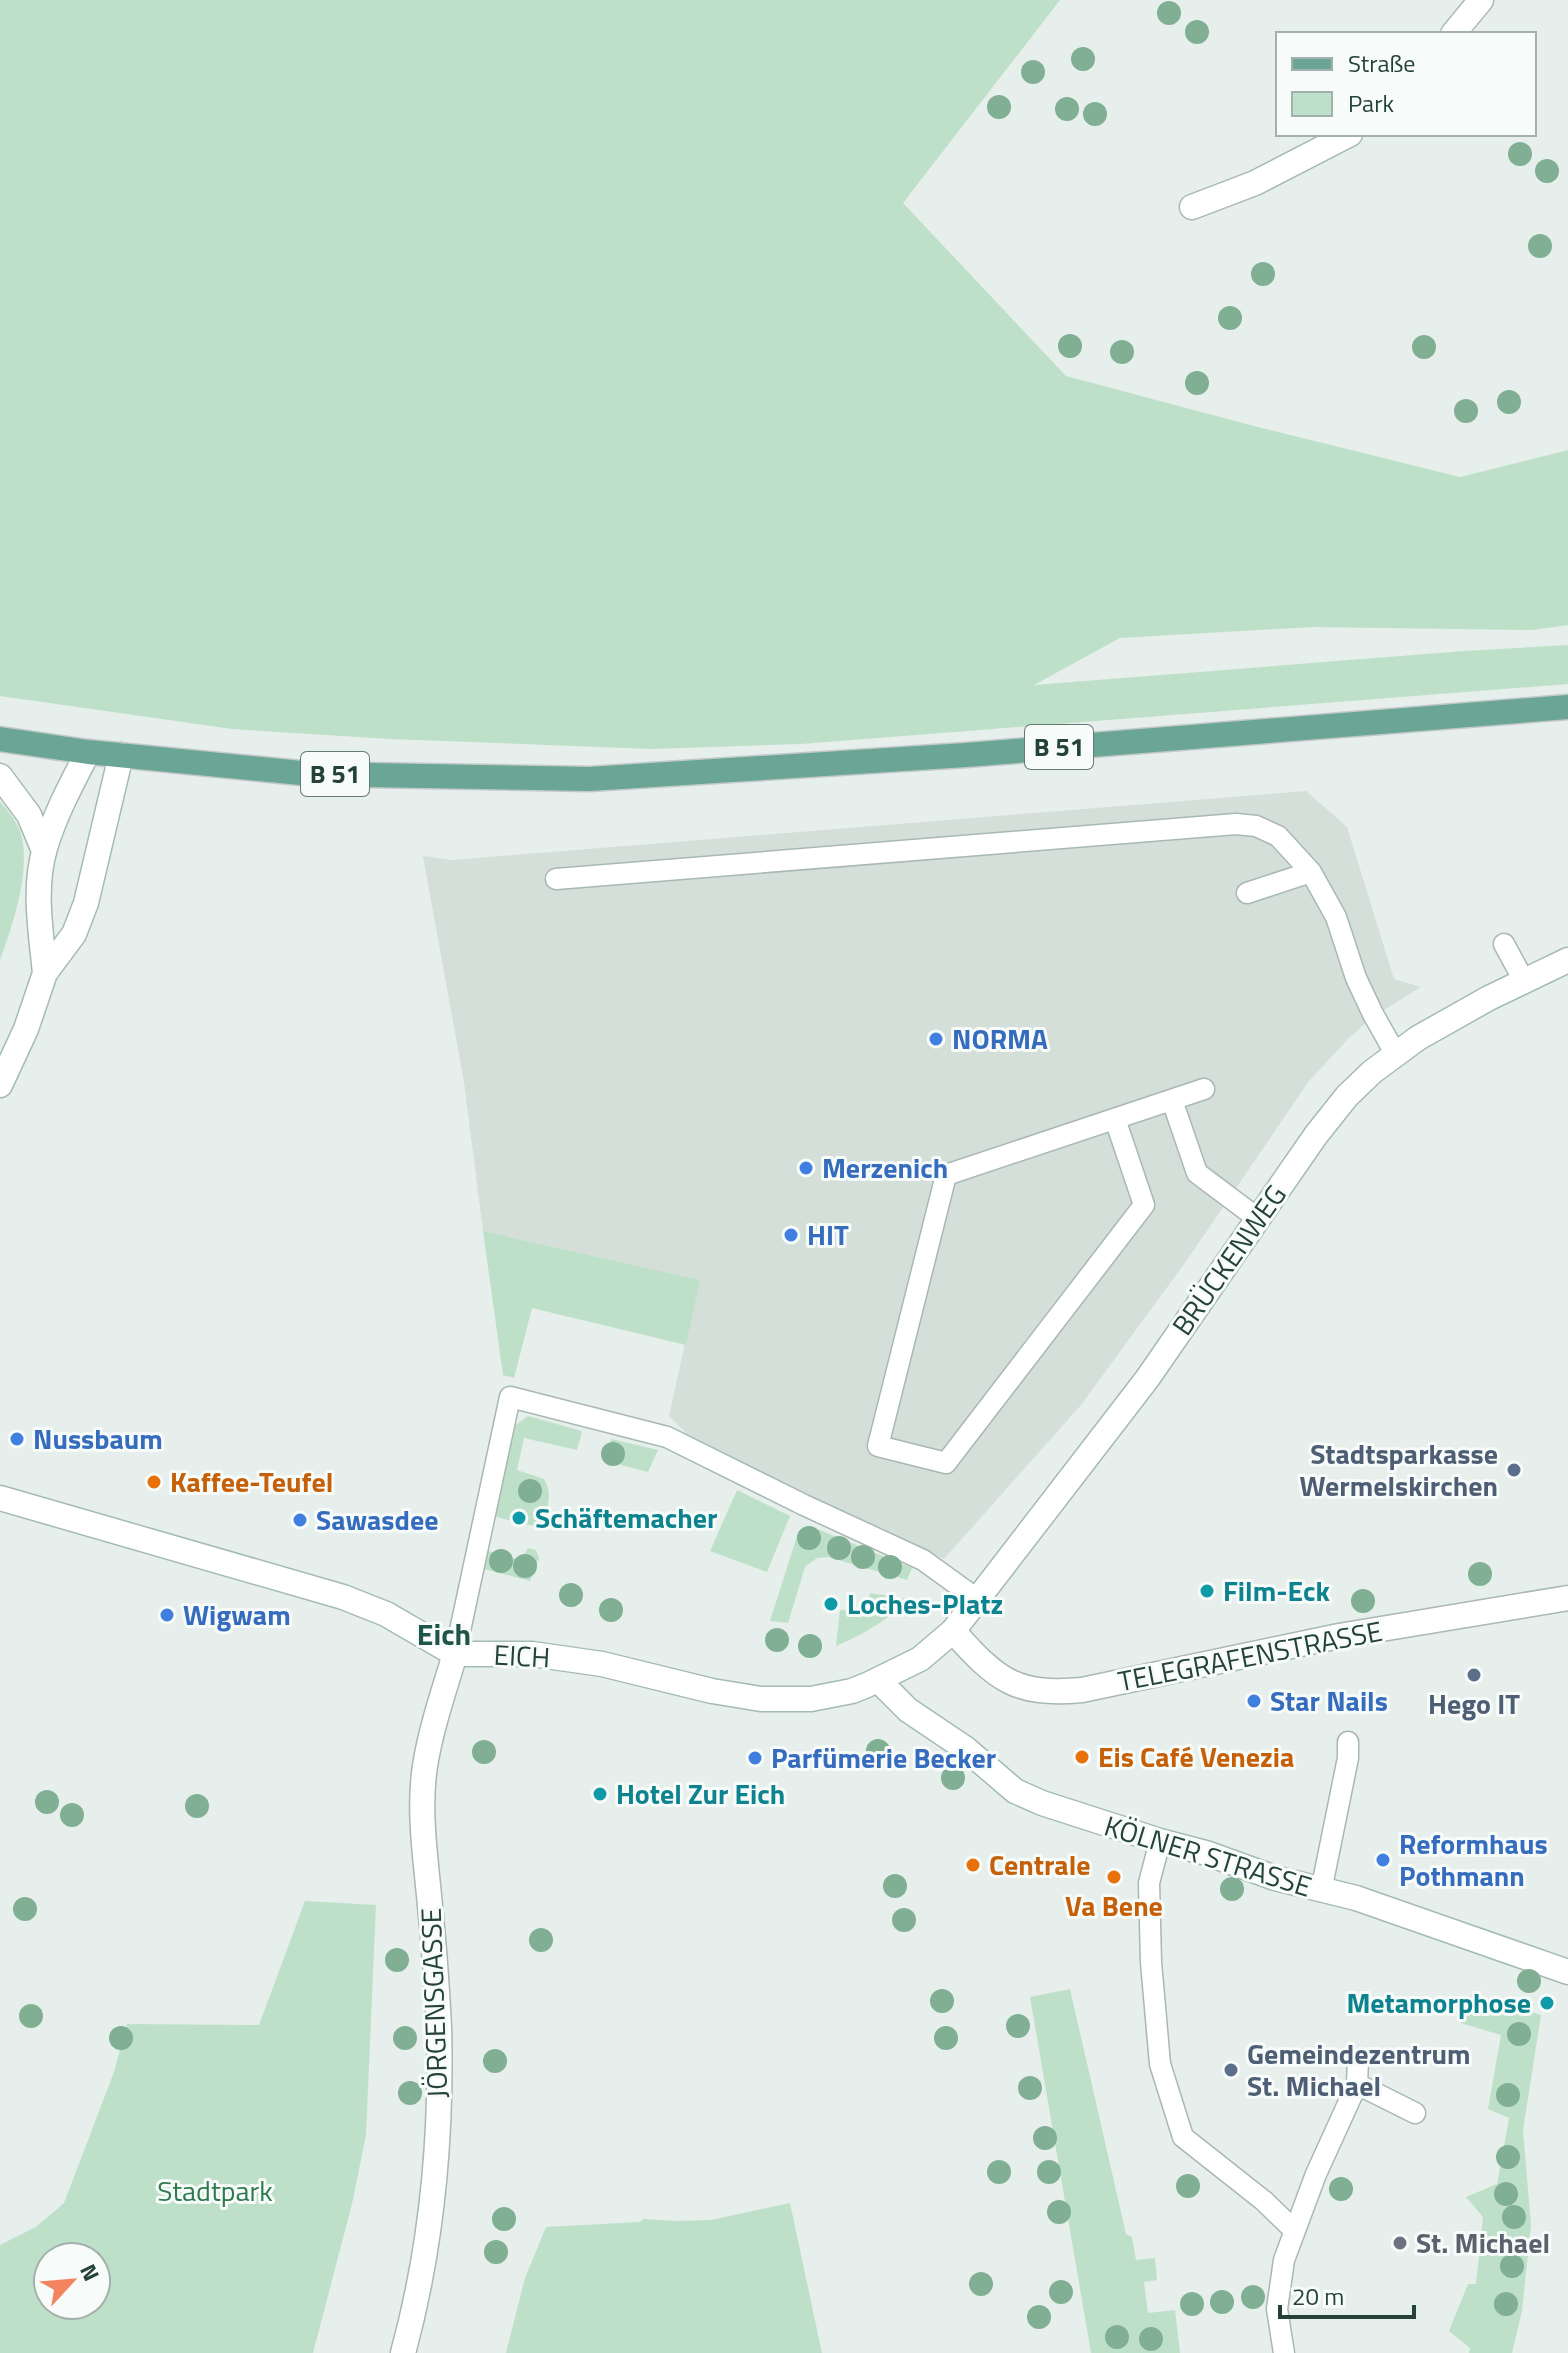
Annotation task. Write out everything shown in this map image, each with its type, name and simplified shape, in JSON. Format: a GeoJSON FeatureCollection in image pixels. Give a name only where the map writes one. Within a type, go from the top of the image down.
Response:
{"type":"FeatureCollection","features":[{"type":"Feature","properties":{"kind":"main road","name":"B 51"},"geometry":{"type":"LineString","coordinates":[[0,739],[88,752],[311,774],[589,779],[966,755],[1568,707]]}},
{"type":"Feature","properties":{"kind":"street"},"geometry":{"type":"LineString","coordinates":[[1455,32],[1481,0]]}},
{"type":"Feature","properties":{"kind":"street"},"geometry":{"type":"LineString","coordinates":[[1192,207],[1255,183],[1346,136]]}},
{"type":"Feature","properties":{"kind":"street"},"geometry":{"type":"LineString","coordinates":[[45,973],[38,900],[44,851],[60,809],[88,752]]}},
{"type":"Feature","properties":{"kind":"street"},"geometry":{"type":"LineString","coordinates":[[0,1085],[26,1029],[45,973],[74,934],[86,903],[121,755]]}},
{"type":"Feature","properties":{"kind":"street"},"geometry":{"type":"LineString","coordinates":[[0,776],[29,815],[44,851]]}},
{"type":"Feature","properties":{"kind":"street","name":"BRÜCKENWEG"},"geometry":{"type":"LineString","coordinates":[[953,1631],[1147,1379],[1257,1218],[1347,1096],[1395,1053],[1440,1025],[1568,960]]}},
{"type":"Feature","properties":{"kind":"street","name":"EICH"},"geometry":{"type":"LineString","coordinates":[[0,1498],[343,1597],[386,1614],[455,1654],[532,1654],[602,1664],[712,1691],[761,1699],[811,1699],[852,1691],[879,1681],[920,1659],[953,1631]]}},
{"type":"Feature","properties":{"kind":"street","name":"TELEGRAFENSTRASSE"},"geometry":{"type":"LineString","coordinates":[[953,1631],[972,1653],[999,1676],[1024,1689],[1057,1692],[1082,1690],[1339,1636],[1568,1598]]}},
{"type":"Feature","properties":{"kind":"street","name":"JÖRGENSGASSE"},"geometry":{"type":"LineString","coordinates":[[403,2353],[431,2220],[438,2151],[439,2027],[423,1836],[425,1768],[455,1654]]}},
{"type":"Feature","properties":{"kind":"street","name":"KÖLNER STRASSE"},"geometry":{"type":"LineString","coordinates":[[879,1681],[908,1710],[966,1749],[1015,1791],[1042,1803],[1206,1853],[1275,1878],[1356,1898],[1568,1972]]}},
{"type":"Feature","properties":{"kind":"lane"},"geometry":{"type":"LineString","coordinates":[[556,879],[1236,824],[1256,826],[1278,836],[1311,872],[1336,917],[1356,978],[1395,1053]]}},
{"type":"Feature","properties":{"kind":"lane"},"geometry":{"type":"LineString","coordinates":[[1247,893],[1311,872]]}},
{"type":"Feature","properties":{"kind":"lane"},"geometry":{"type":"LineString","coordinates":[[1504,944],[1524,981]]}},
{"type":"Feature","properties":{"kind":"lane"},"geometry":{"type":"LineString","coordinates":[[1115,1119],[1144,1205],[946,1463],[878,1446],[946,1175],[1204,1089]]}},
{"type":"Feature","properties":{"kind":"lane"},"geometry":{"type":"LineString","coordinates":[[1172,1100],[1197,1173],[1257,1218]]}},
{"type":"Feature","properties":{"kind":"lane"},"geometry":{"type":"LineString","coordinates":[[455,1654],[510,1397],[667,1437],[923,1560],[977,1599]]}},
{"type":"Feature","properties":{"kind":"lane"},"geometry":{"type":"LineString","coordinates":[[1321,1891],[1348,1758],[1348,1742]]}},
{"type":"Feature","properties":{"kind":"lane"},"geometry":{"type":"LineString","coordinates":[[1160,1841],[1149,1883],[1151,1962],[1160,2064],[1183,2137],[1264,2201],[1294,2230]]}},
{"type":"Feature","properties":{"kind":"lane"},"geometry":{"type":"LineString","coordinates":[[1284,2353],[1277,2309],[1284,2260],[1316,2174],[1357,2084],[1358,2061]]}},
{"type":"Feature","properties":{"kind":"lane"},"geometry":{"type":"LineString","coordinates":[[1357,2084],[1415,2113]]}},
{"type":"Feature","properties":{"kind":"shaded area"},"geometry":{"type":"Polygon","coordinates":[[[1306,791],[1347,827],[1394,979],[1421,987],[1371,1018],[1309,1081],[1187,1260],[1081,1405],[944,1559],[697,1444],[669,1416],[699,1280],[483,1231],[464,1082],[423,856],[452,860],[1306,791]]]}},
{"type":"Feature","properties":{"kind":"green space"},"geometry":{"type":"Polygon","coordinates":[[[0,0],[1060,0],[903,203],[1066,376],[1460,477],[1568,450],[1568,625],[1532,630],[1312,627],[1120,638],[1034,685],[1568,645],[1568,684],[801,744],[651,749],[389,739],[232,729],[0,696],[0,0]]]}},
{"type":"Feature","properties":{"kind":"green space"},"geometry":{"type":"Polygon","coordinates":[[[0,802],[20,830],[24,865],[15,914],[0,960],[0,802]]]}},
{"type":"Feature","properties":{"kind":"green space"},"geometry":{"type":"Polygon","coordinates":[[[483,1231],[700,1280],[686,1345],[532,1308],[514,1378],[503,1375],[483,1231]]]}},
{"type":"Feature","properties":{"kind":"green space"},"geometry":{"type":"Polygon","coordinates":[[[528,1416],[582,1431],[577,1450],[524,1438],[517,1470],[544,1479],[547,1485],[548,1503],[542,1528],[493,1516],[513,1427],[528,1416]]]}},
{"type":"Feature","properties":{"kind":"green space"},"geometry":{"type":"Polygon","coordinates":[[[611,1439],[658,1450],[648,1472],[606,1461],[611,1439]]]}},
{"type":"Feature","properties":{"kind":"green space"},"geometry":{"type":"Polygon","coordinates":[[[737,1490],[790,1516],[767,1572],[710,1551],[737,1490]]]}},
{"type":"Feature","properties":{"kind":"green space"},"geometry":{"type":"Polygon","coordinates":[[[810,1526],[912,1568],[907,1580],[828,1557],[817,1558],[805,1567],[788,1623],[770,1621],[798,1533],[810,1526]]]}},
{"type":"Feature","properties":{"kind":"green space"},"geometry":{"type":"Polygon","coordinates":[[[528,1548],[536,1550],[539,1558],[530,1581],[484,1569],[484,1550],[521,1560],[528,1548]]]}},
{"type":"Feature","properties":{"kind":"green space"},"geometry":{"type":"Polygon","coordinates":[[[870,1593],[908,1599],[875,1626],[836,1646],[840,1610],[866,1612],[870,1593]]]}},
{"type":"Feature","properties":{"kind":"green space","name":"Stadtpark"},"geometry":{"type":"Polygon","coordinates":[[[305,1901],[376,1905],[366,2135],[352,2204],[313,2353],[0,2353],[0,2245],[36,2227],[64,2203],[114,2072],[127,2024],[259,2025],[305,1901]]]}},
{"type":"Feature","properties":{"kind":"green space"},"geometry":{"type":"Polygon","coordinates":[[[1070,1989],[1126,2234],[1132,2237],[1136,2260],[1155,2258],[1157,2280],[1144,2282],[1148,2313],[1175,2310],[1180,2353],[1091,2353],[1030,1997],[1070,1989]]]}},
{"type":"Feature","properties":{"kind":"green space"},"geometry":{"type":"Polygon","coordinates":[[[1472,1993],[1541,2015],[1523,2130],[1531,2225],[1522,2311],[1512,2353],[1469,2353],[1470,2348],[1449,2331],[1468,2284],[1476,2284],[1483,2217],[1466,2197],[1497,2184],[1509,2118],[1488,2109],[1501,2035],[1461,2023],[1472,1993]]]}},
{"type":"Feature","properties":{"kind":"green space"},"geometry":{"type":"Polygon","coordinates":[[[790,2203],[822,2353],[506,2353],[525,2278],[546,2227],[640,2222],[643,2219],[711,2220],[790,2203]]]}},
{"type":"Feature","properties":{"kind":"place","name":"NORMA"},"geometry":{"type":"Point","coordinates":[936,1039]}},
{"type":"Feature","properties":{"kind":"place","name":"Merzenich"},"geometry":{"type":"Point","coordinates":[806,1168]}},
{"type":"Feature","properties":{"kind":"place","name":"HIT"},"geometry":{"type":"Point","coordinates":[791,1235]}},
{"type":"Feature","properties":{"kind":"place","name":"Nussbaum"},"geometry":{"type":"Point","coordinates":[17,1439]}},
{"type":"Feature","properties":{"kind":"place","name":"Stadtsparkasse Wermelskirchen"},"geometry":{"type":"Point","coordinates":[1514,1470]}},
{"type":"Feature","properties":{"kind":"place","name":"Kaffee-Teufel"},"geometry":{"type":"Point","coordinates":[154,1482]}},
{"type":"Feature","properties":{"kind":"place","name":"Schäftemacher"},"geometry":{"type":"Point","coordinates":[519,1518]}},
{"type":"Feature","properties":{"kind":"place","name":"Sawasdee"},"geometry":{"type":"Point","coordinates":[300,1520]}},
{"type":"Feature","properties":{"kind":"place","name":"Film-Eck"},"geometry":{"type":"Point","coordinates":[1207,1591]}},
{"type":"Feature","properties":{"kind":"place","name":"Loches-Platz"},"geometry":{"type":"Point","coordinates":[831,1604]}},
{"type":"Feature","properties":{"kind":"place","name":"Wigwam"},"geometry":{"type":"Point","coordinates":[167,1615]}},
{"type":"Feature","properties":{"kind":"place","name":"Hego IT"},"geometry":{"type":"Point","coordinates":[1474,1675]}},
{"type":"Feature","properties":{"kind":"place","name":"Star Nails"},"geometry":{"type":"Point","coordinates":[1254,1701]}},
{"type":"Feature","properties":{"kind":"place","name":"Eis Café Venezia"},"geometry":{"type":"Point","coordinates":[1082,1757]}},
{"type":"Feature","properties":{"kind":"place","name":"Parfümerie Becker"},"geometry":{"type":"Point","coordinates":[755,1758]}},
{"type":"Feature","properties":{"kind":"place","name":"Hotel Zur Eich"},"geometry":{"type":"Point","coordinates":[600,1794]}},
{"type":"Feature","properties":{"kind":"place","name":"Reformhaus Pothmann"},"geometry":{"type":"Point","coordinates":[1383,1860]}},
{"type":"Feature","properties":{"kind":"place","name":"Centrale"},"geometry":{"type":"Point","coordinates":[973,1865]}},
{"type":"Feature","properties":{"kind":"place","name":"Va Bene"},"geometry":{"type":"Point","coordinates":[1114,1877]}},
{"type":"Feature","properties":{"kind":"place","name":"Metamorphose"},"geometry":{"type":"Point","coordinates":[1547,2003]}},
{"type":"Feature","properties":{"kind":"place","name":"Gemeindezentrum St. Michael"},"geometry":{"type":"Point","coordinates":[1231,2070]}},
{"type":"Feature","properties":{"kind":"place","name":"St. Michael"},"geometry":{"type":"Point","coordinates":[1400,2243]}},
{"type":"Feature","properties":{"kind":"district","name":"Eich"},"geometry":{"type":"Point","coordinates":[444,1635]}}]}
